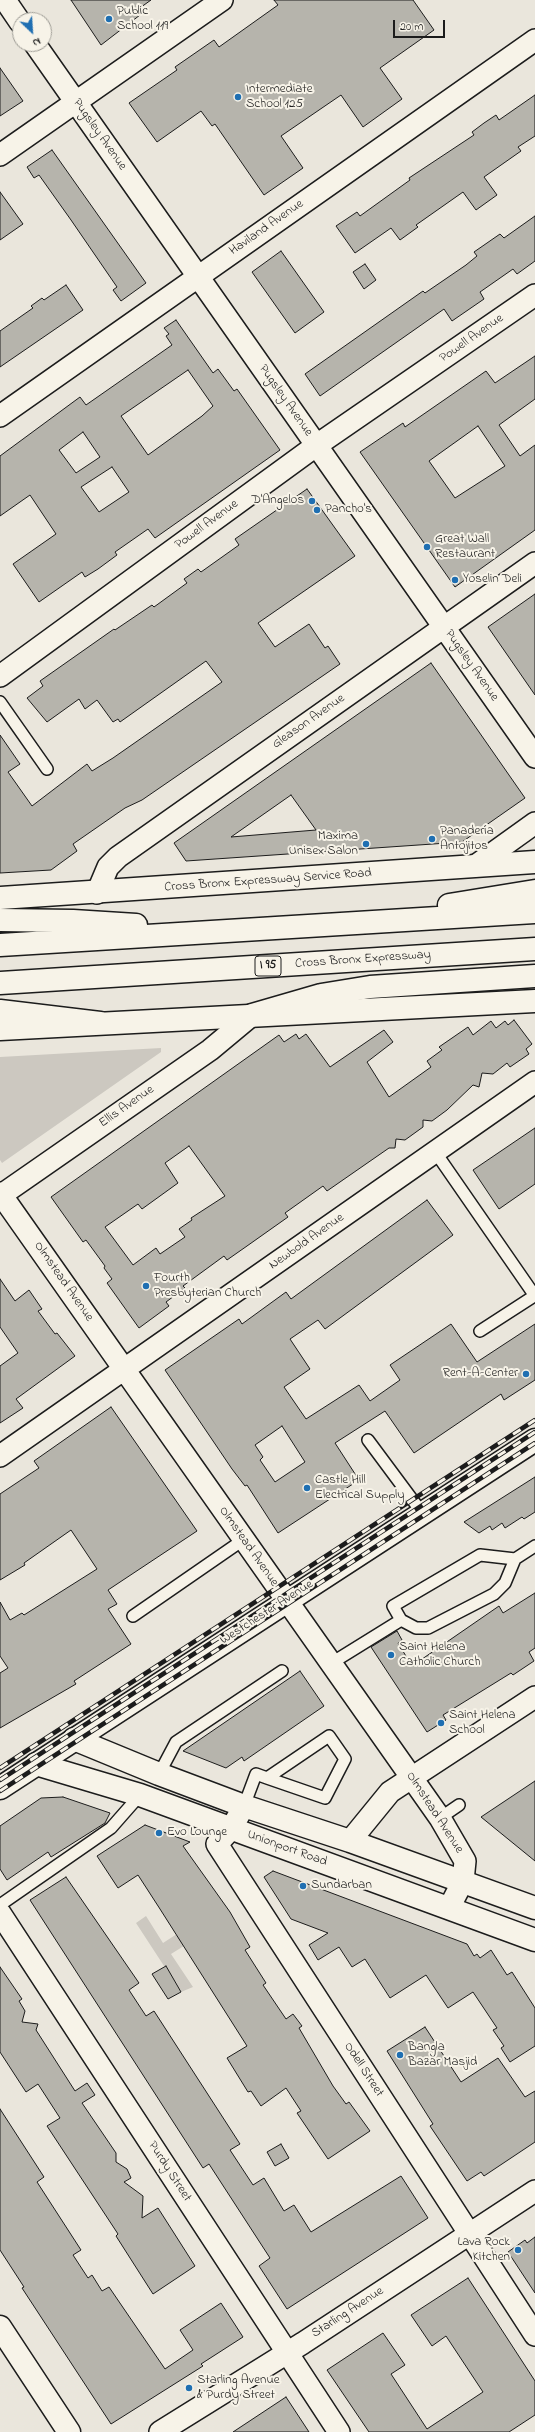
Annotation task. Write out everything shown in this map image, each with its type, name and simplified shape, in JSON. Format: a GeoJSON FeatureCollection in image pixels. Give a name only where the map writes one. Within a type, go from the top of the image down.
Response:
{"type":"FeatureCollection","features":[{"type":"Feature","properties":{"kind":"main road","name":"Cross Bronx Expressway Service Road"},"geometry":{"type":"LineString","coordinates":[[0,898],[97,893],[535,862]]}},
{"type":"Feature","properties":{"kind":"main road"},"geometry":{"type":"LineString","coordinates":[[344,924],[535,891]]}},
{"type":"Feature","properties":{"kind":"main road"},"geometry":{"type":"LineString","coordinates":[[0,945],[535,912]]}},
{"type":"Feature","properties":{"kind":"main road"},"geometry":{"type":"LineString","coordinates":[[0,920],[73,921],[217,932]]}},
{"type":"Feature","properties":{"kind":"main road","name":"Cross Bronx Expressway"},"geometry":{"type":"LineString","coordinates":[[0,983],[535,949]]}},
{"type":"Feature","properties":{"kind":"main road"},"geometry":{"type":"LineString","coordinates":[[252,1015],[321,996],[370,987],[535,976]]}},
{"type":"Feature","properties":{"kind":"main road"},"geometry":{"type":"LineString","coordinates":[[0,1029],[535,1001]]}},
{"type":"Feature","properties":{"kind":"main road"},"geometry":{"type":"LineString","coordinates":[[0,1012],[100,1023]]}},
{"type":"Feature","properties":{"kind":"main road","name":"Westchester Avenue"},"geometry":{"type":"LineString","coordinates":[[0,1786],[535,1440]]}},
{"type":"Feature","properties":{"kind":"main road","name":"Unionport Road"},"geometry":{"type":"LineString","coordinates":[[74,1739],[158,1774],[244,1806],[350,1840],[535,1908]]}},
{"type":"Feature","properties":{"kind":"main road","name":"Unionport Road"},"geometry":{"type":"LineString","coordinates":[[36,1764],[140,1795],[535,1940]]}},
{"type":"Feature","properties":{"kind":"main road"},"geometry":{"type":"LineString","coordinates":[[0,2327],[69,2432]]}},
{"type":"Feature","properties":{"kind":"street"},"geometry":{"type":"LineString","coordinates":[[4,0],[13,12]]}},
{"type":"Feature","properties":{"kind":"street"},"geometry":{"type":"LineString","coordinates":[[0,155],[222,0]]}},
{"type":"Feature","properties":{"kind":"street","name":"Haviland Avenue"},"geometry":{"type":"LineString","coordinates":[[0,416],[535,40]]}},
{"type":"Feature","properties":{"kind":"street","name":"Pugsley Avenue"},"geometry":{"type":"LineString","coordinates":[[41,52],[535,758]]}},
{"type":"Feature","properties":{"kind":"street","name":"Powell Avenue"},"geometry":{"type":"LineString","coordinates":[[0,676],[317,445],[535,296]]}},
{"type":"Feature","properties":{"kind":"street","name":"Gleason Avenue"},"geometry":{"type":"LineString","coordinates":[[97,893],[108,867],[118,857],[535,563]]}},
{"type":"Feature","properties":{"kind":"street"},"geometry":{"type":"LineString","coordinates":[[475,866],[535,823]]}},
{"type":"Feature","properties":{"kind":"street","name":"Ellis Avenue"},"geometry":{"type":"LineString","coordinates":[[0,1195],[210,1050],[252,1015]]}},
{"type":"Feature","properties":{"kind":"street","name":"Newbold Avenue"},"geometry":{"type":"LineString","coordinates":[[0,1456],[436,1153],[535,1082]]}},
{"type":"Feature","properties":{"kind":"street","name":"Olmstead Avenue"},"geometry":{"type":"LineString","coordinates":[[0,1195],[440,1818],[465,1862],[462,1882],[449,1908]]}},
{"type":"Feature","properties":{"kind":"street"},"geometry":{"type":"LineString","coordinates":[[350,1840],[390,1792],[535,1697]]}},
{"type":"Feature","properties":{"kind":"street","name":"Odell Street"},"geometry":{"type":"LineString","coordinates":[[244,1806],[231,1829],[217,1844],[535,2335]]}},
{"type":"Feature","properties":{"kind":"street","name":"Purdy Street"},"geometry":{"type":"LineString","coordinates":[[0,1913],[339,2432]]}},
{"type":"Feature","properties":{"kind":"street","name":"Starling Avenue"},"geometry":{"type":"LineString","coordinates":[[160,2432],[287,2353],[535,2191]]}},
{"type":"Feature","properties":{"kind":"lane"},"geometry":{"type":"LineString","coordinates":[[0,702],[47,769]]}},
{"type":"Feature","properties":{"kind":"lane"},"geometry":{"type":"LineString","coordinates":[[436,1153],[534,1296],[480,1331]]}},
{"type":"Feature","properties":{"kind":"lane"},"geometry":{"type":"LineString","coordinates":[[368,1440],[422,1514]]}},
{"type":"Feature","properties":{"kind":"lane"},"geometry":{"type":"LineString","coordinates":[[133,1616],[243,1540]]}},
{"type":"Feature","properties":{"kind":"lane"},"geometry":{"type":"LineString","coordinates":[[515,1559],[480,1555],[393,1606],[401,1620],[416,1628],[428,1628],[494,1594],[505,1582],[515,1559],[535,1546]]}},
{"type":"Feature","properties":{"kind":"lane"},"geometry":{"type":"LineString","coordinates":[[330,1664],[401,1620]]}},
{"type":"Feature","properties":{"kind":"lane"},"geometry":{"type":"LineString","coordinates":[[158,1774],[176,1742],[282,1671]]}},
{"type":"Feature","properties":{"kind":"lane"},"geometry":{"type":"LineString","coordinates":[[244,1806],[256,1774],[267,1778],[325,1798],[345,1759],[329,1736],[267,1778]]}},
{"type":"Feature","properties":{"kind":"lane"},"geometry":{"type":"LineString","coordinates":[[0,1905],[111,1828],[140,1795]]}},
{"type":"Feature","properties":{"kind":"lane"},"geometry":{"type":"LineString","coordinates":[[440,1818],[459,1805]]}},
{"type":"Feature","properties":{"kind":"shaded area"},"geometry":{"type":"Polygon","coordinates":[[[161,1048],[161,1052],[2,1163],[0,1160],[0,1057],[161,1048]]]}},
{"type":"Feature","properties":{"kind":"shaded area"},"geometry":{"type":"Polygon","coordinates":[[[146,1916],[163,1943],[180,1932],[187,1944],[171,1954],[193,1987],[181,1992],[136,1923],[146,1916]]]}},
{"type":"Feature","properties":{"kind":"building","name":"Public School 119"},"geometry":{"type":"Polygon","coordinates":[[[71,0],[151,0],[137,10],[140,15],[101,45],[71,0]]]}},
{"type":"Feature","properties":{"kind":"building","name":"Intermediate School 125"},"geometry":{"type":"Polygon","coordinates":[[[274,0],[413,0],[434,30],[380,68],[402,99],[363,127],[341,95],[281,136],[303,168],[264,195],[215,124],[212,126],[201,111],[157,142],[129,103],[177,70],[175,67],[214,40],[219,47],[278,5],[274,0]]]}},
{"type":"Feature","properties":{"kind":"building"},"geometry":{"type":"Polygon","coordinates":[[[0,68],[23,101],[0,116],[0,68]]]}},
{"type":"Feature","properties":{"kind":"building"},"geometry":{"type":"Polygon","coordinates":[[[535,95],[535,136],[518,147],[521,151],[484,177],[497,195],[476,210],[463,192],[416,225],[418,227],[400,240],[391,228],[355,253],[336,226],[357,212],[360,216],[410,180],[409,178],[474,135],[472,132],[484,123],[496,115],[499,120],[535,95]]]}},
{"type":"Feature","properties":{"kind":"building"},"geometry":{"type":"Polygon","coordinates":[[[52,150],[146,283],[121,301],[113,290],[117,287],[71,220],[39,175],[34,178],[27,167],[52,150]]]}},
{"type":"Feature","properties":{"kind":"building"},"geometry":{"type":"Polygon","coordinates":[[[0,192],[23,224],[0,240],[0,192]]]}},
{"type":"Feature","properties":{"kind":"building"},"geometry":{"type":"Polygon","coordinates":[[[535,216],[535,261],[517,274],[513,269],[480,292],[484,299],[452,321],[444,309],[320,396],[305,374],[423,291],[425,293],[466,265],[477,256],[474,252],[500,234],[504,238],[535,216]]]}},
{"type":"Feature","properties":{"kind":"building"},"geometry":{"type":"Polygon","coordinates":[[[281,251],[324,312],[295,333],[252,272],[281,251]]]}},
{"type":"Feature","properties":{"kind":"building"},"geometry":{"type":"Polygon","coordinates":[[[365,264],[376,280],[364,289],[353,272],[365,264]]]}},
{"type":"Feature","properties":{"kind":"building"},"geometry":{"type":"Polygon","coordinates":[[[66,285],[83,310],[0,367],[0,331],[33,308],[31,306],[42,298],[44,300],[66,285]]]}},
{"type":"Feature","properties":{"kind":"building"},"geometry":{"type":"Polygon","coordinates":[[[176,320],[213,373],[218,369],[234,391],[237,389],[280,450],[155,538],[148,529],[115,552],[117,555],[98,569],[85,577],[82,572],[39,602],[13,564],[56,534],[30,495],[0,516],[0,456],[80,397],[86,405],[172,345],[166,336],[169,334],[164,328],[176,320]],[[188,370],[121,416],[148,455],[202,416],[213,406],[188,370]],[[83,432],[59,450],[76,473],[100,457],[83,432]],[[112,467],[81,487],[99,512],[129,492],[112,467]]]}},
{"type":"Feature","properties":{"kind":"building"},"geometry":{"type":"Polygon","coordinates":[[[535,356],[535,399],[499,425],[520,456],[535,445],[535,530],[455,587],[360,452],[403,423],[405,427],[486,371],[495,383],[535,356]],[[478,426],[429,461],[455,498],[505,466],[478,426]]]}},
{"type":"Feature","properties":{"kind":"building"},"geometry":{"type":"Polygon","coordinates":[[[307,489],[355,556],[258,623],[275,647],[309,624],[325,648],[328,646],[340,664],[142,800],[125,808],[73,844],[77,851],[51,870],[0,873],[0,735],[20,764],[8,772],[32,806],[87,764],[92,771],[222,682],[206,661],[120,722],[118,719],[113,722],[97,700],[85,709],[79,699],[47,722],[27,698],[43,686],[40,681],[114,629],[115,630],[152,605],[154,607],[187,583],[184,579],[198,569],[201,572],[239,545],[235,539],[307,489]]]}},
{"type":"Feature","properties":{"kind":"building"},"geometry":{"type":"Polygon","coordinates":[[[535,594],[535,695],[488,627],[535,594]]]}},
{"type":"Feature","properties":{"kind":"building"},"geometry":{"type":"Polygon","coordinates":[[[431,663],[525,798],[462,842],[186,861],[174,843],[431,663]],[[291,795],[231,837],[316,830],[291,795]]]}},
{"type":"Feature","properties":{"kind":"building"},"geometry":{"type":"Polygon","coordinates":[[[514,1020],[532,1044],[526,1049],[529,1054],[510,1067],[507,1063],[493,1074],[482,1073],[479,1087],[473,1085],[447,1110],[432,1121],[423,1120],[423,1127],[405,1140],[396,1139],[395,1148],[389,1148],[327,1191],[323,1186],[285,1213],[288,1217],[227,1260],[224,1256],[183,1286],[185,1288],[166,1302],[169,1306],[139,1328],[107,1283],[112,1279],[104,1268],[105,1266],[86,1240],[83,1242],[51,1197],[279,1035],[284,1042],[296,1034],[299,1039],[306,1034],[330,1067],[384,1030],[393,1042],[367,1062],[389,1097],[431,1067],[427,1061],[442,1050],[439,1047],[468,1027],[473,1035],[491,1021],[496,1028],[505,1021],[508,1025],[514,1020]],[[189,1146],[165,1163],[178,1183],[142,1209],[138,1204],[105,1227],[133,1265],[156,1248],[160,1254],[185,1237],[179,1229],[192,1220],[191,1218],[225,1196],[189,1146]]]}},
{"type":"Feature","properties":{"kind":"building"},"geometry":{"type":"Polygon","coordinates":[[[535,1128],[535,1184],[499,1209],[473,1170],[535,1128]]]}},
{"type":"Feature","properties":{"kind":"building"},"geometry":{"type":"Polygon","coordinates":[[[427,1200],[453,1235],[325,1329],[318,1320],[290,1339],[310,1369],[284,1387],[306,1419],[359,1385],[370,1401],[400,1380],[390,1365],[451,1324],[477,1362],[535,1324],[535,1380],[504,1400],[501,1394],[414,1453],[385,1411],[335,1443],[359,1480],[278,1533],[247,1485],[245,1486],[232,1469],[165,1370],[239,1319],[242,1324],[286,1292],[291,1299],[427,1200]],[[282,1426],[255,1445],[263,1457],[260,1460],[275,1482],[305,1462],[282,1426]]]}},
{"type":"Feature","properties":{"kind":"building"},"geometry":{"type":"Polygon","coordinates":[[[0,1279],[15,1301],[29,1290],[42,1309],[38,1311],[55,1334],[57,1333],[75,1356],[16,1399],[23,1408],[0,1423],[0,1366],[18,1353],[0,1327],[0,1279]]]}},
{"type":"Feature","properties":{"kind":"building"},"geometry":{"type":"Polygon","coordinates":[[[111,1407],[197,1531],[108,1590],[117,1604],[108,1609],[131,1644],[74,1681],[76,1684],[0,1728],[0,1673],[8,1668],[0,1656],[0,1602],[10,1620],[22,1613],[24,1615],[97,1569],[71,1530],[24,1563],[25,1565],[0,1580],[0,1494],[39,1468],[34,1461],[111,1407]]]}},
{"type":"Feature","properties":{"kind":"building"},"geometry":{"type":"Polygon","coordinates":[[[535,1477],[535,1512],[524,1519],[522,1517],[505,1528],[502,1523],[492,1530],[490,1526],[479,1533],[464,1522],[535,1477]]]}},
{"type":"Feature","properties":{"kind":"building"},"geometry":{"type":"Polygon","coordinates":[[[535,1593],[535,1648],[529,1652],[534,1661],[513,1675],[511,1673],[443,1715],[446,1720],[427,1732],[371,1647],[397,1631],[402,1640],[398,1643],[412,1666],[499,1606],[503,1613],[535,1593]]]}},
{"type":"Feature","properties":{"kind":"building"},"geometry":{"type":"Polygon","coordinates":[[[300,1671],[324,1706],[244,1761],[242,1757],[226,1768],[183,1751],[300,1671]]]}},
{"type":"Feature","properties":{"kind":"building"},"geometry":{"type":"Polygon","coordinates":[[[535,1781],[535,1861],[481,1817],[535,1781]]]}},
{"type":"Feature","properties":{"kind":"building"},"geometry":{"type":"Polygon","coordinates":[[[63,1797],[110,1813],[105,1823],[51,1857],[48,1852],[7,1880],[0,1869],[0,1826],[41,1798],[63,1797]]]}},
{"type":"Feature","properties":{"kind":"building"},"geometry":{"type":"Polygon","coordinates":[[[145,1825],[190,1842],[183,1846],[230,1912],[250,1947],[245,1950],[266,1983],[263,1985],[286,2019],[293,2014],[302,2026],[299,2028],[333,2086],[346,2104],[349,2102],[370,2131],[328,2159],[297,2113],[301,2111],[286,2088],[261,2106],[251,2091],[248,2092],[227,2058],[247,2046],[160,1909],[138,1875],[118,1888],[97,1856],[145,1825]]]}},
{"type":"Feature","properties":{"kind":"building"},"geometry":{"type":"Polygon","coordinates":[[[273,1871],[467,1944],[474,1956],[477,1954],[480,1958],[491,1950],[507,1975],[512,1972],[535,2008],[535,2046],[510,2062],[501,2048],[504,2046],[493,2030],[497,2028],[473,1992],[448,2008],[426,1975],[390,1998],[365,1959],[352,1967],[339,1947],[318,1960],[309,1945],[328,1933],[291,1919],[264,1877],[273,1871]]]}},
{"type":"Feature","properties":{"kind":"building"},"geometry":{"type":"Polygon","coordinates":[[[66,1877],[139,1983],[129,1990],[146,2016],[154,2011],[240,2144],[230,2150],[253,2185],[264,2178],[284,2211],[294,2205],[311,2232],[401,2176],[428,2218],[287,2309],[259,2266],[270,2258],[209,2164],[203,2168],[30,1900],[66,1877]]]}},
{"type":"Feature","properties":{"kind":"building"},"geometry":{"type":"Polygon","coordinates":[[[166,1966],[181,1992],[168,1999],[152,1974],[166,1966]]]}},
{"type":"Feature","properties":{"kind":"building"},"geometry":{"type":"Polygon","coordinates":[[[0,1967],[22,1999],[19,2001],[25,2011],[22,2022],[38,2024],[36,2030],[75,2091],[87,2083],[95,2095],[82,2103],[116,2153],[116,2162],[127,2169],[131,2178],[124,2182],[143,2196],[142,2218],[158,2208],[195,2266],[153,2294],[116,2236],[118,2234],[47,2126],[60,2118],[38,2084],[26,2092],[0,2052],[0,1967]]]}},
{"type":"Feature","properties":{"kind":"building"},"geometry":{"type":"Polygon","coordinates":[[[425,2027],[461,2082],[498,2058],[525,2097],[535,2091],[535,2142],[484,2176],[481,2172],[467,2181],[430,2126],[433,2124],[387,2051],[425,2027]]]}},
{"type":"Feature","properties":{"kind":"building"},"geometry":{"type":"Polygon","coordinates":[[[0,2109],[44,2177],[37,2182],[81,2250],[73,2255],[88,2278],[92,2275],[102,2291],[109,2287],[165,2369],[193,2350],[180,2330],[221,2303],[243,2337],[201,2364],[203,2366],[111,2424],[22,2288],[24,2287],[0,2250],[0,2109]]]}},
{"type":"Feature","properties":{"kind":"building"},"geometry":{"type":"Polygon","coordinates":[[[281,2144],[289,2158],[275,2166],[267,2152],[281,2144]]]}},
{"type":"Feature","properties":{"kind":"building"},"geometry":{"type":"Polygon","coordinates":[[[535,2237],[535,2293],[508,2252],[525,2240],[527,2243],[535,2237]]]}},
{"type":"Feature","properties":{"kind":"building"},"geometry":{"type":"Polygon","coordinates":[[[468,2278],[535,2381],[535,2415],[509,2432],[369,2432],[327,2370],[383,2333],[405,2365],[391,2374],[427,2429],[483,2392],[446,2336],[432,2346],[411,2315],[468,2278]]]}},
{"type":"Feature","properties":{"kind":"building"},"geometry":{"type":"Polygon","coordinates":[[[286,2397],[309,2432],[233,2432],[286,2397]]]}},
{"type":"Feature","properties":{"kind":"railway"},"geometry":{"type":"LineString","coordinates":[[0,1768],[535,1420]]}},
{"type":"Feature","properties":{"kind":"railway"},"geometry":{"type":"LineString","coordinates":[[0,1780],[535,1432]]}},
{"type":"Feature","properties":{"kind":"railway"},"geometry":{"type":"LineString","coordinates":[[0,1791],[535,1443]]}},
{"type":"Feature","properties":{"kind":"place","name":"Public School 119"},"geometry":{"type":"Point","coordinates":[109,19]}},
{"type":"Feature","properties":{"kind":"place","name":"Intermediate School 125"},"geometry":{"type":"Point","coordinates":[238,97]}},
{"type":"Feature","properties":{"kind":"place","name":"D'Angelos"},"geometry":{"type":"Point","coordinates":[312,501]}},
{"type":"Feature","properties":{"kind":"place","name":"Pancho's"},"geometry":{"type":"Point","coordinates":[317,510]}},
{"type":"Feature","properties":{"kind":"place","name":"Great Wall Restaurant"},"geometry":{"type":"Point","coordinates":[427,547]}},
{"type":"Feature","properties":{"kind":"place","name":"Yoselin Deli"},"geometry":{"type":"Point","coordinates":[455,580]}},
{"type":"Feature","properties":{"kind":"place","name":"Panadería Antojitos"},"geometry":{"type":"Point","coordinates":[432,839]}},
{"type":"Feature","properties":{"kind":"place","name":"Maxima Unisex Salon"},"geometry":{"type":"Point","coordinates":[366,844]}},
{"type":"Feature","properties":{"kind":"place","name":"Fourth Presbyterian Church"},"geometry":{"type":"Point","coordinates":[146,1286]}},
{"type":"Feature","properties":{"kind":"place","name":"Rent-A-Center"},"geometry":{"type":"Point","coordinates":[526,1374]}},
{"type":"Feature","properties":{"kind":"place","name":"Castle Hill Electrical Supply"},"geometry":{"type":"Point","coordinates":[307,1488]}},
{"type":"Feature","properties":{"kind":"place","name":"Saint Helena Catholic Church"},"geometry":{"type":"Point","coordinates":[391,1655]}},
{"type":"Feature","properties":{"kind":"place","name":"Saint Helena School"},"geometry":{"type":"Point","coordinates":[441,1723]}},
{"type":"Feature","properties":{"kind":"place","name":"Evo Lounge"},"geometry":{"type":"Point","coordinates":[159,1833]}},
{"type":"Feature","properties":{"kind":"place","name":"Sundarban"},"geometry":{"type":"Point","coordinates":[303,1886]}},
{"type":"Feature","properties":{"kind":"place","name":"Bangla Bazar Masjid"},"geometry":{"type":"Point","coordinates":[400,2055]}},
{"type":"Feature","properties":{"kind":"place","name":"Lava Rock Kitchen"},"geometry":{"type":"Point","coordinates":[518,2250]}},
{"type":"Feature","properties":{"kind":"place","name":"Starling Avenue & Purdy Street"},"geometry":{"type":"Point","coordinates":[189,2388]}}]}
